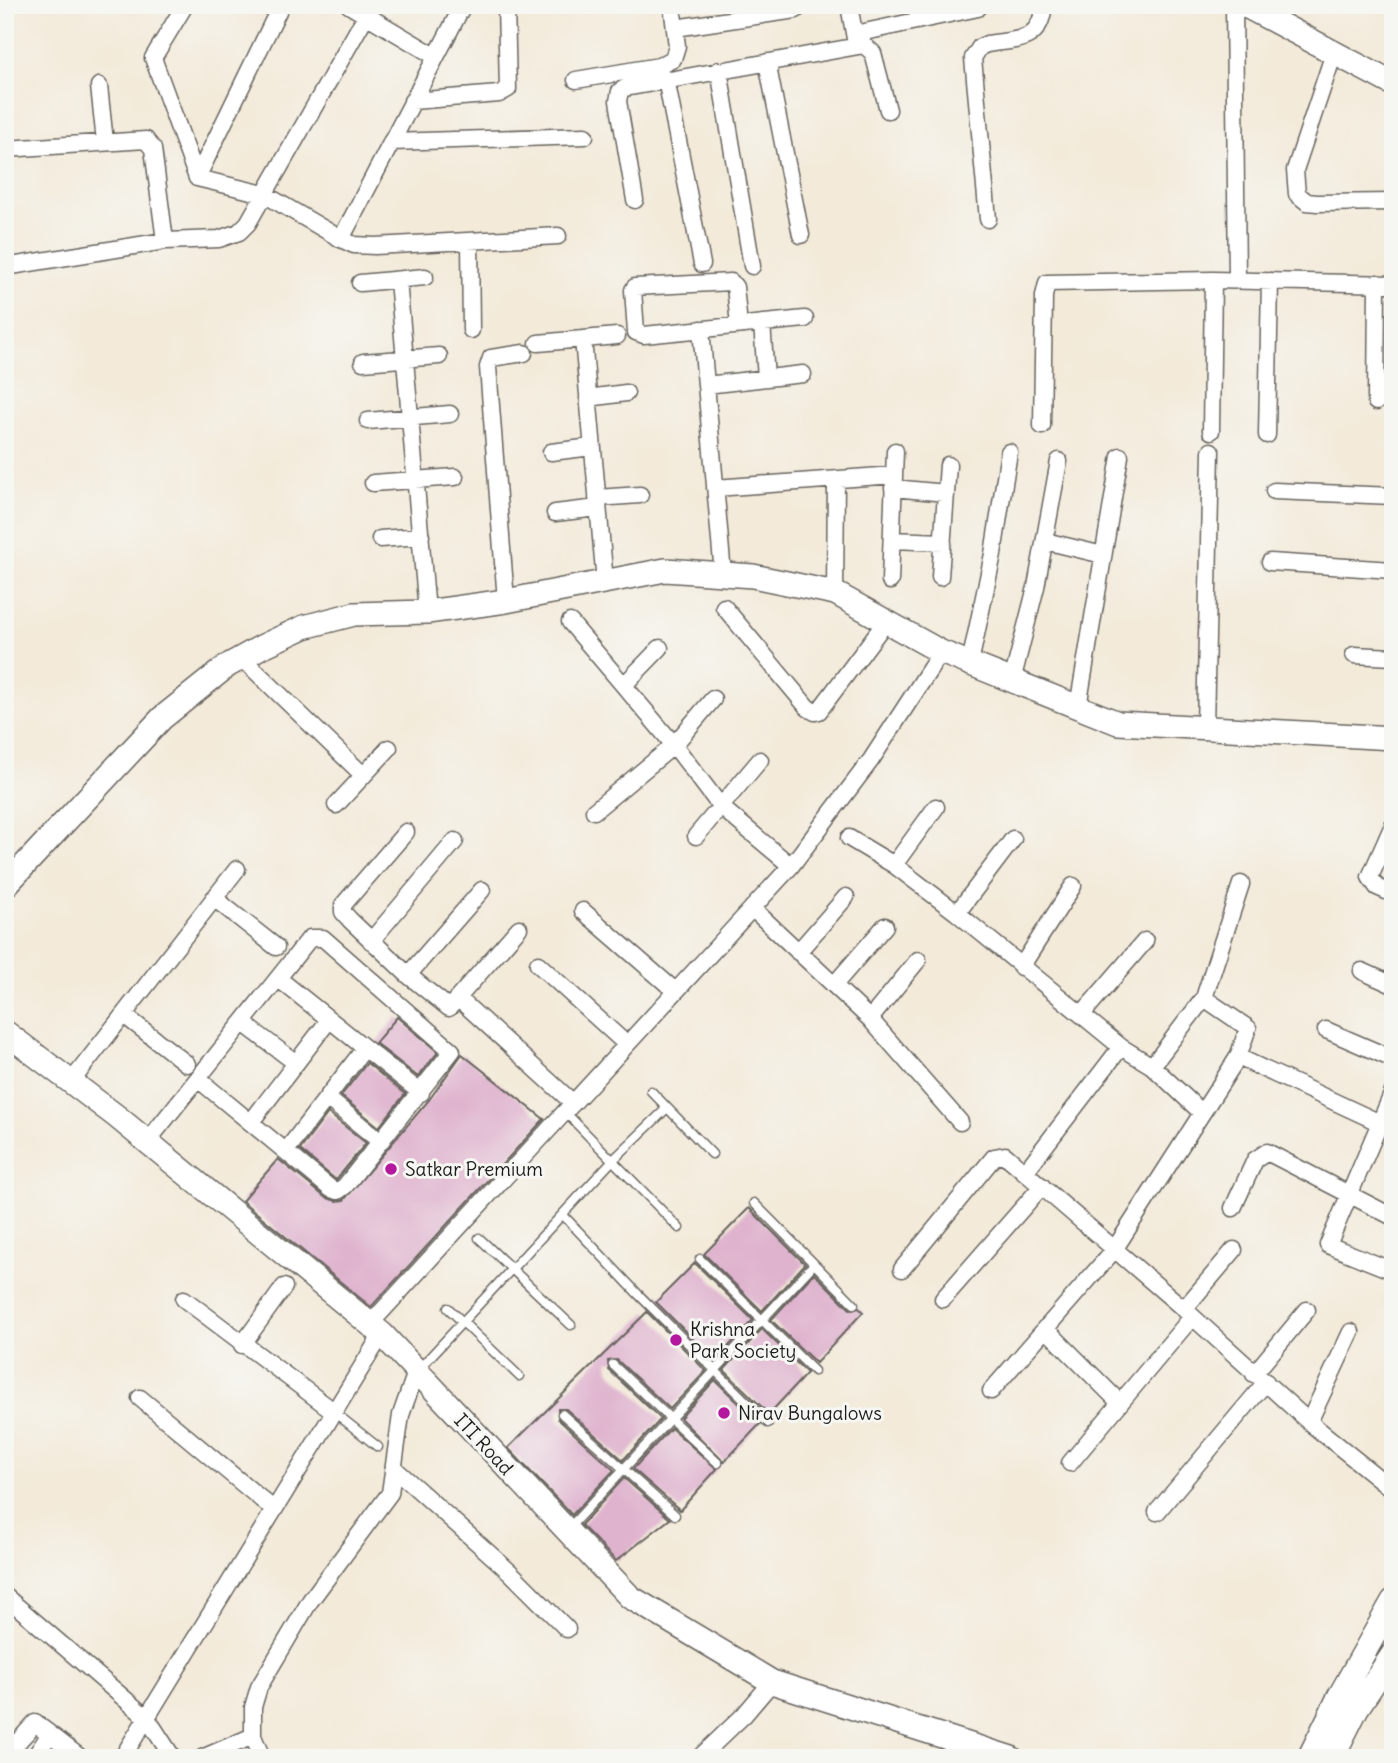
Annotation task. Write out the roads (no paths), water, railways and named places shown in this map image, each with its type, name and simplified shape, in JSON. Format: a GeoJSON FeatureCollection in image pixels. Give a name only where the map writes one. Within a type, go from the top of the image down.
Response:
{"type":"FeatureCollection","features":[{"type":"Feature","properties":{"kind":"street"},"geometry":{"type":"LineString","coordinates":[[185,5],[153,58],[197,178]]}},
{"type":"Feature","properties":{"kind":"street"},"geometry":{"type":"LineString","coordinates":[[197,178],[282,5]]}},
{"type":"Feature","properties":{"kind":"street"},"geometry":{"type":"LineString","coordinates":[[349,5],[369,11],[435,56]]}},
{"type":"Feature","properties":{"kind":"street"},"geometry":{"type":"LineString","coordinates":[[341,239],[463,5]]}},
{"type":"Feature","properties":{"kind":"street"},"geometry":{"type":"LineString","coordinates":[[412,101],[499,94],[508,89],[506,5]]}},
{"type":"Feature","properties":{"kind":"street"},"geometry":{"type":"LineString","coordinates":[[576,80],[667,64],[677,54],[672,5]]}},
{"type":"Feature","properties":{"kind":"street"},"geometry":{"type":"LineString","coordinates":[[849,5],[855,40]]}},
{"type":"Feature","properties":{"kind":"street"},"geometry":{"type":"LineString","coordinates":[[988,219],[973,58],[975,51],[987,44],[1034,33],[1039,27],[1044,5]]}},
{"type":"Feature","properties":{"kind":"street"},"geometry":{"type":"LineString","coordinates":[[1234,5],[1237,280]]}},
{"type":"Feature","properties":{"kind":"street"},"geometry":{"type":"LineString","coordinates":[[1244,5],[1393,84]]}},
{"type":"Feature","properties":{"kind":"street"},"geometry":{"type":"LineString","coordinates":[[635,200],[618,95],[625,88],[767,62],[978,8]]}},
{"type":"Feature","properties":{"kind":"street"},"geometry":{"type":"LineString","coordinates":[[675,28],[764,10],[796,10]]}},
{"type":"Feature","properties":{"kind":"street"},"geometry":{"type":"LineString","coordinates":[[5,267],[165,241],[230,236],[248,223],[369,11]]}},
{"type":"Feature","properties":{"kind":"street"},"geometry":{"type":"LineString","coordinates":[[855,40],[867,46],[873,53],[888,110]]}},
{"type":"Feature","properties":{"kind":"street"},"geometry":{"type":"LineString","coordinates":[[1334,53],[1295,170],[1297,194],[1307,202],[1317,203],[1393,202]]}},
{"type":"Feature","properties":{"kind":"street"},"geometry":{"type":"LineString","coordinates":[[767,62],[801,235]]}},
{"type":"Feature","properties":{"kind":"street"},"geometry":{"type":"LineString","coordinates":[[719,70],[752,266]]}},
{"type":"Feature","properties":{"kind":"street"},"geometry":{"type":"LineString","coordinates":[[666,79],[702,264]]}},
{"type":"Feature","properties":{"kind":"street"},"geometry":{"type":"LineString","coordinates":[[99,86],[105,142]]}},
{"type":"Feature","properties":{"kind":"street"},"geometry":{"type":"LineString","coordinates":[[391,142],[585,136]]}},
{"type":"Feature","properties":{"kind":"street"},"geometry":{"type":"LineString","coordinates":[[5,149],[141,139],[150,144],[165,241]]}},
{"type":"Feature","properties":{"kind":"street"},"geometry":{"type":"LineString","coordinates":[[197,178],[264,194],[354,245],[558,236]]}},
{"type":"Feature","properties":{"kind":"street"},"geometry":{"type":"LineString","coordinates":[[470,241],[471,330]]}},
{"type":"Feature","properties":{"kind":"street"},"geometry":{"type":"LineString","coordinates":[[360,283],[425,277]]}},
{"type":"Feature","properties":{"kind":"street"},"geometry":{"type":"LineString","coordinates":[[398,279],[427,612]]}},
{"type":"Feature","properties":{"kind":"street"},"geometry":{"type":"LineString","coordinates":[[1211,431],[1213,280]]}},
{"type":"Feature","properties":{"kind":"street"},"geometry":{"type":"LineString","coordinates":[[1042,426],[1044,296],[1047,283],[1213,280],[1385,283],[1376,402]]}},
{"type":"Feature","properties":{"kind":"street"},"geometry":{"type":"LineString","coordinates":[[1267,435],[1270,281]]}},
{"type":"Feature","properties":{"kind":"street"},"geometry":{"type":"LineString","coordinates":[[738,325],[735,287],[731,282],[634,288],[636,332],[639,334],[701,329],[805,318]]}},
{"type":"Feature","properties":{"kind":"street"},"geometry":{"type":"LineString","coordinates":[[762,323],[766,378]]}},
{"type":"Feature","properties":{"kind":"street"},"geometry":{"type":"LineString","coordinates":[[701,329],[723,574]]}},
{"type":"Feature","properties":{"kind":"street"},"geometry":{"type":"LineString","coordinates":[[538,343],[617,336]]}},
{"type":"Feature","properties":{"kind":"street"},"geometry":{"type":"LineString","coordinates":[[583,339],[605,582]]}},
{"type":"Feature","properties":{"kind":"street"},"geometry":{"type":"LineString","coordinates":[[506,601],[488,367],[491,358],[524,353]]}},
{"type":"Feature","properties":{"kind":"street"},"geometry":{"type":"LineString","coordinates":[[363,362],[439,356]]}},
{"type":"Feature","properties":{"kind":"street"},"geometry":{"type":"LineString","coordinates":[[706,385],[803,374]]}},
{"type":"Feature","properties":{"kind":"street"},"geometry":{"type":"LineString","coordinates":[[588,398],[626,393]]}},
{"type":"Feature","properties":{"kind":"street"},"geometry":{"type":"LineString","coordinates":[[368,421],[450,414]]}},
{"type":"Feature","properties":{"kind":"street"},"geometry":{"type":"LineString","coordinates":[[551,452],[592,447]]}},
{"type":"Feature","properties":{"kind":"street"},"geometry":{"type":"LineString","coordinates":[[890,581],[895,451]]}},
{"type":"Feature","properties":{"kind":"street"},"geometry":{"type":"LineString","coordinates":[[1205,728],[1211,451]]}},
{"type":"Feature","properties":{"kind":"street"},"geometry":{"type":"LineString","coordinates":[[970,663],[993,554],[1009,452]]}},
{"type":"Feature","properties":{"kind":"street"},"geometry":{"type":"LineString","coordinates":[[1078,707],[1120,456]]}},
{"type":"Feature","properties":{"kind":"street"},"geometry":{"type":"LineString","coordinates":[[1012,681],[1045,541],[1059,461]]}},
{"type":"Feature","properties":{"kind":"street"},"geometry":{"type":"LineString","coordinates":[[940,577],[948,466]]}},
{"type":"Feature","properties":{"kind":"street"},"geometry":{"type":"LineString","coordinates":[[373,483],[455,477]]}},
{"type":"Feature","properties":{"kind":"street"},"geometry":{"type":"LineString","coordinates":[[715,488],[836,480],[894,482],[946,493]]}},
{"type":"Feature","properties":{"kind":"street"},"geometry":{"type":"LineString","coordinates":[[835,593],[836,480]]}},
{"type":"Feature","properties":{"kind":"street"},"geometry":{"type":"LineString","coordinates":[[1274,491],[1393,496]]}},
{"type":"Feature","properties":{"kind":"street"},"geometry":{"type":"LineString","coordinates":[[555,513],[640,495]]}},
{"type":"Feature","properties":{"kind":"street"},"geometry":{"type":"LineString","coordinates":[[380,539],[421,536]]}},
{"type":"Feature","properties":{"kind":"street"},"geometry":{"type":"LineString","coordinates":[[892,540],[943,542]]}},
{"type":"Feature","properties":{"kind":"street"},"geometry":{"type":"LineString","coordinates":[[1045,541],[1103,555]]}},
{"type":"Feature","properties":{"kind":"street"},"geometry":{"type":"LineString","coordinates":[[1270,562],[1393,570]]}},
{"type":"Feature","properties":{"kind":"street"},"geometry":{"type":"LineString","coordinates":[[5,886],[162,718],[242,658],[304,627],[354,614],[427,612],[506,601],[665,570],[753,576],[835,593],[941,652],[1118,723],[1393,738]]}},
{"type":"Feature","properties":{"kind":"street"},"geometry":{"type":"LineString","coordinates":[[724,607],[808,708],[815,712],[819,711],[887,620]]}},
{"type":"Feature","properties":{"kind":"street"},"geometry":{"type":"LineString","coordinates":[[570,622],[674,746],[721,807],[791,866]]}},
{"type":"Feature","properties":{"kind":"street"},"geometry":{"type":"LineString","coordinates":[[624,685],[660,648]]}},
{"type":"Feature","properties":{"kind":"street"},"geometry":{"type":"LineString","coordinates":[[122,1758],[332,1410],[376,1329],[568,1107],[791,866],[871,760],[941,652]]}},
{"type":"Feature","properties":{"kind":"street"},"geometry":{"type":"LineString","coordinates":[[1354,655],[1393,656]]}},
{"type":"Feature","properties":{"kind":"street"},"geometry":{"type":"LineString","coordinates":[[242,658],[363,775]]}},
{"type":"Feature","properties":{"kind":"street"},"geometry":{"type":"LineString","coordinates":[[594,811],[674,746],[713,699]]}},
{"type":"Feature","properties":{"kind":"street"},"geometry":{"type":"LineString","coordinates":[[336,805],[389,748]]}},
{"type":"Feature","properties":{"kind":"street"},"geometry":{"type":"LineString","coordinates":[[696,836],[760,760]]}},
{"type":"Feature","properties":{"kind":"street"},"geometry":{"type":"LineString","coordinates":[[894,865],[936,807]]}},
{"type":"Feature","properties":{"kind":"street"},"geometry":{"type":"LineString","coordinates":[[1393,825],[1370,877],[1377,887],[1393,894]]}},
{"type":"Feature","properties":{"kind":"street"},"geometry":{"type":"LineString","coordinates":[[406,832],[343,905],[343,912],[408,975],[449,1008],[519,928]]}},
{"type":"Feature","properties":{"kind":"street"},"geometry":{"type":"LineString","coordinates":[[849,838],[894,865],[957,913],[1021,967],[1083,1013],[1121,1047],[1152,1066],[1202,1113]]}},
{"type":"Feature","properties":{"kind":"street"},"geometry":{"type":"LineString","coordinates":[[957,913],[1013,839]]}},
{"type":"Feature","properties":{"kind":"street"},"geometry":{"type":"LineString","coordinates":[[371,941],[455,841]]}},
{"type":"Feature","properties":{"kind":"street"},"geometry":{"type":"LineString","coordinates":[[71,1082],[237,869]]}},
{"type":"Feature","properties":{"kind":"street"},"geometry":{"type":"LineString","coordinates":[[1152,1066],[1204,998],[1241,884]]}},
{"type":"Feature","properties":{"kind":"street"},"geometry":{"type":"LineString","coordinates":[[1021,967],[1073,886]]}},
{"type":"Feature","properties":{"kind":"street"},"geometry":{"type":"LineString","coordinates":[[408,975],[482,890]]}},
{"type":"Feature","properties":{"kind":"street"},"geometry":{"type":"LineString","coordinates":[[798,952],[846,897]]}},
{"type":"Feature","properties":{"kind":"street"},"geometry":{"type":"LineString","coordinates":[[215,898],[276,947]]}},
{"type":"Feature","properties":{"kind":"street"},"geometry":{"type":"LineString","coordinates":[[752,908],[870,1019],[960,1122]]}},
{"type":"Feature","properties":{"kind":"street"},"geometry":{"type":"LineString","coordinates":[[583,911],[674,990]]}},
{"type":"Feature","properties":{"kind":"street"},"geometry":{"type":"LineString","coordinates":[[834,985],[885,926]]}},
{"type":"Feature","properties":{"kind":"street"},"geometry":{"type":"LineString","coordinates":[[147,1142],[310,938],[323,938],[452,1051],[421,1093],[338,1191],[331,1189],[198,1079]]}},
{"type":"Feature","properties":{"kind":"street"},"geometry":{"type":"LineString","coordinates":[[1083,1013],[1145,941]]}},
{"type":"Feature","properties":{"kind":"street"},"geometry":{"type":"LineString","coordinates":[[870,1019],[918,960]]}},
{"type":"Feature","properties":{"kind":"street"},"geometry":{"type":"LineString","coordinates":[[538,964],[625,1044]]}},
{"type":"Feature","properties":{"kind":"street"},"geometry":{"type":"LineString","coordinates":[[1362,971],[1393,985]]}},
{"type":"Feature","properties":{"kind":"street"},"geometry":{"type":"LineString","coordinates":[[279,979],[421,1093]]}},
{"type":"Feature","properties":{"kind":"street"},"geometry":{"type":"LineString","coordinates":[[991,1391],[1114,1250],[1238,1057],[1248,1028],[1204,998]]}},
{"type":"Feature","properties":{"kind":"street"},"geometry":{"type":"LineString","coordinates":[[459,999],[568,1107]]}},
{"type":"Feature","properties":{"kind":"street"},"geometry":{"type":"LineString","coordinates":[[124,1014],[187,1064]]}},
{"type":"Feature","properties":{"kind":"street"},"geometry":{"type":"LineString","coordinates":[[251,1122],[329,1020]]}},
{"type":"Feature","properties":{"kind":"street"},"geometry":{"type":"LineString","coordinates":[[243,1023],[296,1063]]}},
{"type":"Feature","properties":{"kind":"street"},"geometry":{"type":"LineString","coordinates":[[1326,1030],[1393,1059]]}},
{"type":"Feature","properties":{"kind":"street","name":"ITI Road"},"geometry":{"type":"LineString","coordinates":[[6,1031],[376,1329],[631,1597],[772,1682],[1012,1758]]}},
{"type":"Feature","properties":{"kind":"street"},"geometry":{"type":"LineString","coordinates":[[1025,1172],[1121,1047]]}},
{"type":"Feature","properties":{"kind":"street"},"geometry":{"type":"LineString","coordinates":[[286,1152],[363,1049]]}},
{"type":"Feature","properties":{"kind":"street"},"geometry":{"type":"LineString","coordinates":[[1238,1057],[1386,1126]]}},
{"type":"Feature","properties":{"kind":"street"},"geometry":{"type":"LineString","coordinates":[[1393,1091],[1386,1126],[1349,1196],[1328,1245],[1393,1271]]}},
{"type":"Feature","properties":{"kind":"street"},"geometry":{"type":"LineString","coordinates":[[327,1098],[381,1142]]}},
{"type":"Feature","properties":{"kind":"street"},"geometry":{"type":"LineString","coordinates":[[1233,1208],[1255,1160],[1263,1152],[1393,1217]]}},
{"type":"Feature","properties":{"kind":"street"},"geometry":{"type":"LineString","coordinates":[[902,1269],[993,1157],[1005,1155],[1309,1422],[1393,1490]]}},
{"type":"Feature","properties":{"kind":"street"},"geometry":{"type":"LineString","coordinates":[[943,1299],[1042,1186]]}},
{"type":"Feature","properties":{"kind":"street"},"geometry":{"type":"LineString","coordinates":[[1070,1463],[1120,1404],[1234,1250]]}},
{"type":"Feature","properties":{"kind":"street"},"geometry":{"type":"LineString","coordinates":[[242,1345],[284,1287]]}},
{"type":"Feature","properties":{"kind":"street"},"geometry":{"type":"LineString","coordinates":[[184,1299],[332,1410]]}},
{"type":"Feature","properties":{"kind":"street"},"geometry":{"type":"LineString","coordinates":[[1157,1512],[1260,1378],[1307,1310]]}},
{"type":"Feature","properties":{"kind":"street"},"geometry":{"type":"LineString","coordinates":[[1045,1328],[1120,1404]]}},
{"type":"Feature","properties":{"kind":"street"},"geometry":{"type":"LineString","coordinates":[[1309,1422],[1351,1332]]}},
{"type":"Feature","properties":{"kind":"street"},"geometry":{"type":"LineString","coordinates":[[262,1758],[253,1737],[253,1707],[259,1686],[310,1601],[385,1503],[395,1469],[401,1415],[416,1372]]}},
{"type":"Feature","properties":{"kind":"street"},"geometry":{"type":"LineString","coordinates":[[140,1398],[273,1509]]}},
{"type":"Feature","properties":{"kind":"street"},"geometry":{"type":"LineString","coordinates":[[395,1469],[511,1573],[567,1629]]}},
{"type":"Feature","properties":{"kind":"street"},"geometry":{"type":"LineString","coordinates":[[5,1596],[147,1718],[173,1758]]}},
{"type":"Feature","properties":{"kind":"street"},"geometry":{"type":"LineString","coordinates":[[1309,1758],[1339,1696],[1393,1601]]}},
{"type":"Feature","properties":{"kind":"street"},"geometry":{"type":"LineString","coordinates":[[1332,1758],[1357,1708],[1393,1654]]}},
{"type":"Feature","properties":{"kind":"street"},"geometry":{"type":"LineString","coordinates":[[699,1758],[744,1715],[772,1682]]}},
{"type":"Feature","properties":{"kind":"street"},"geometry":{"type":"LineString","coordinates":[[5,1756],[35,1723],[81,1758]]}},
{"type":"Feature","properties":{"kind":"street"},"geometry":{"type":"LineString","coordinates":[[34,1758],[50,1734]]}},
{"type":"Feature","properties":{"kind":"street"},"geometry":{"type":"LineString","coordinates":[[202,1758],[253,1737]]}},
{"type":"Feature","properties":{"kind":"lane"},"geometry":{"type":"LineString","coordinates":[[651,1091],[712,1154]]}},
{"type":"Feature","properties":{"kind":"lane"},"geometry":{"type":"LineString","coordinates":[[568,1107],[611,1162],[679,1228]]}},
{"type":"Feature","properties":{"kind":"lane"},"geometry":{"type":"LineString","coordinates":[[416,1372],[564,1216],[611,1162],[666,1109]]}},
{"type":"Feature","properties":{"kind":"lane"},"geometry":{"type":"LineString","coordinates":[[754,1203],[854,1304]]}},
{"type":"Feature","properties":{"kind":"lane"},"geometry":{"type":"LineString","coordinates":[[564,1216],[768,1423]]}},
{"type":"Feature","properties":{"kind":"lane"},"geometry":{"type":"LineString","coordinates":[[479,1238],[571,1325]]}},
{"type":"Feature","properties":{"kind":"lane"},"geometry":{"type":"LineString","coordinates":[[700,1259],[814,1371]]}},
{"type":"Feature","properties":{"kind":"lane"},"geometry":{"type":"LineString","coordinates":[[566,1531],[814,1264]]}},
{"type":"Feature","properties":{"kind":"lane"},"geometry":{"type":"LineString","coordinates":[[448,1308],[519,1376]]}},
{"type":"Feature","properties":{"kind":"lane"},"geometry":{"type":"LineString","coordinates":[[613,1364],[718,1464]]}},
{"type":"Feature","properties":{"kind":"lane"},"geometry":{"type":"LineString","coordinates":[[332,1410],[378,1447]]}},
{"type":"Feature","properties":{"kind":"lane"},"geometry":{"type":"LineString","coordinates":[[562,1415],[675,1515]]}},
{"type":"Feature","properties":{"kind":"place","name":"Satkar Premium"},"geometry":{"type":"Point","coordinates":[391,1169]}},
{"type":"Feature","properties":{"kind":"place","name":"Krishna Park Society"},"geometry":{"type":"Point","coordinates":[676,1340]}},
{"type":"Feature","properties":{"kind":"place","name":"Nirav Bungalows"},"geometry":{"type":"Point","coordinates":[724,1413]}}]}
